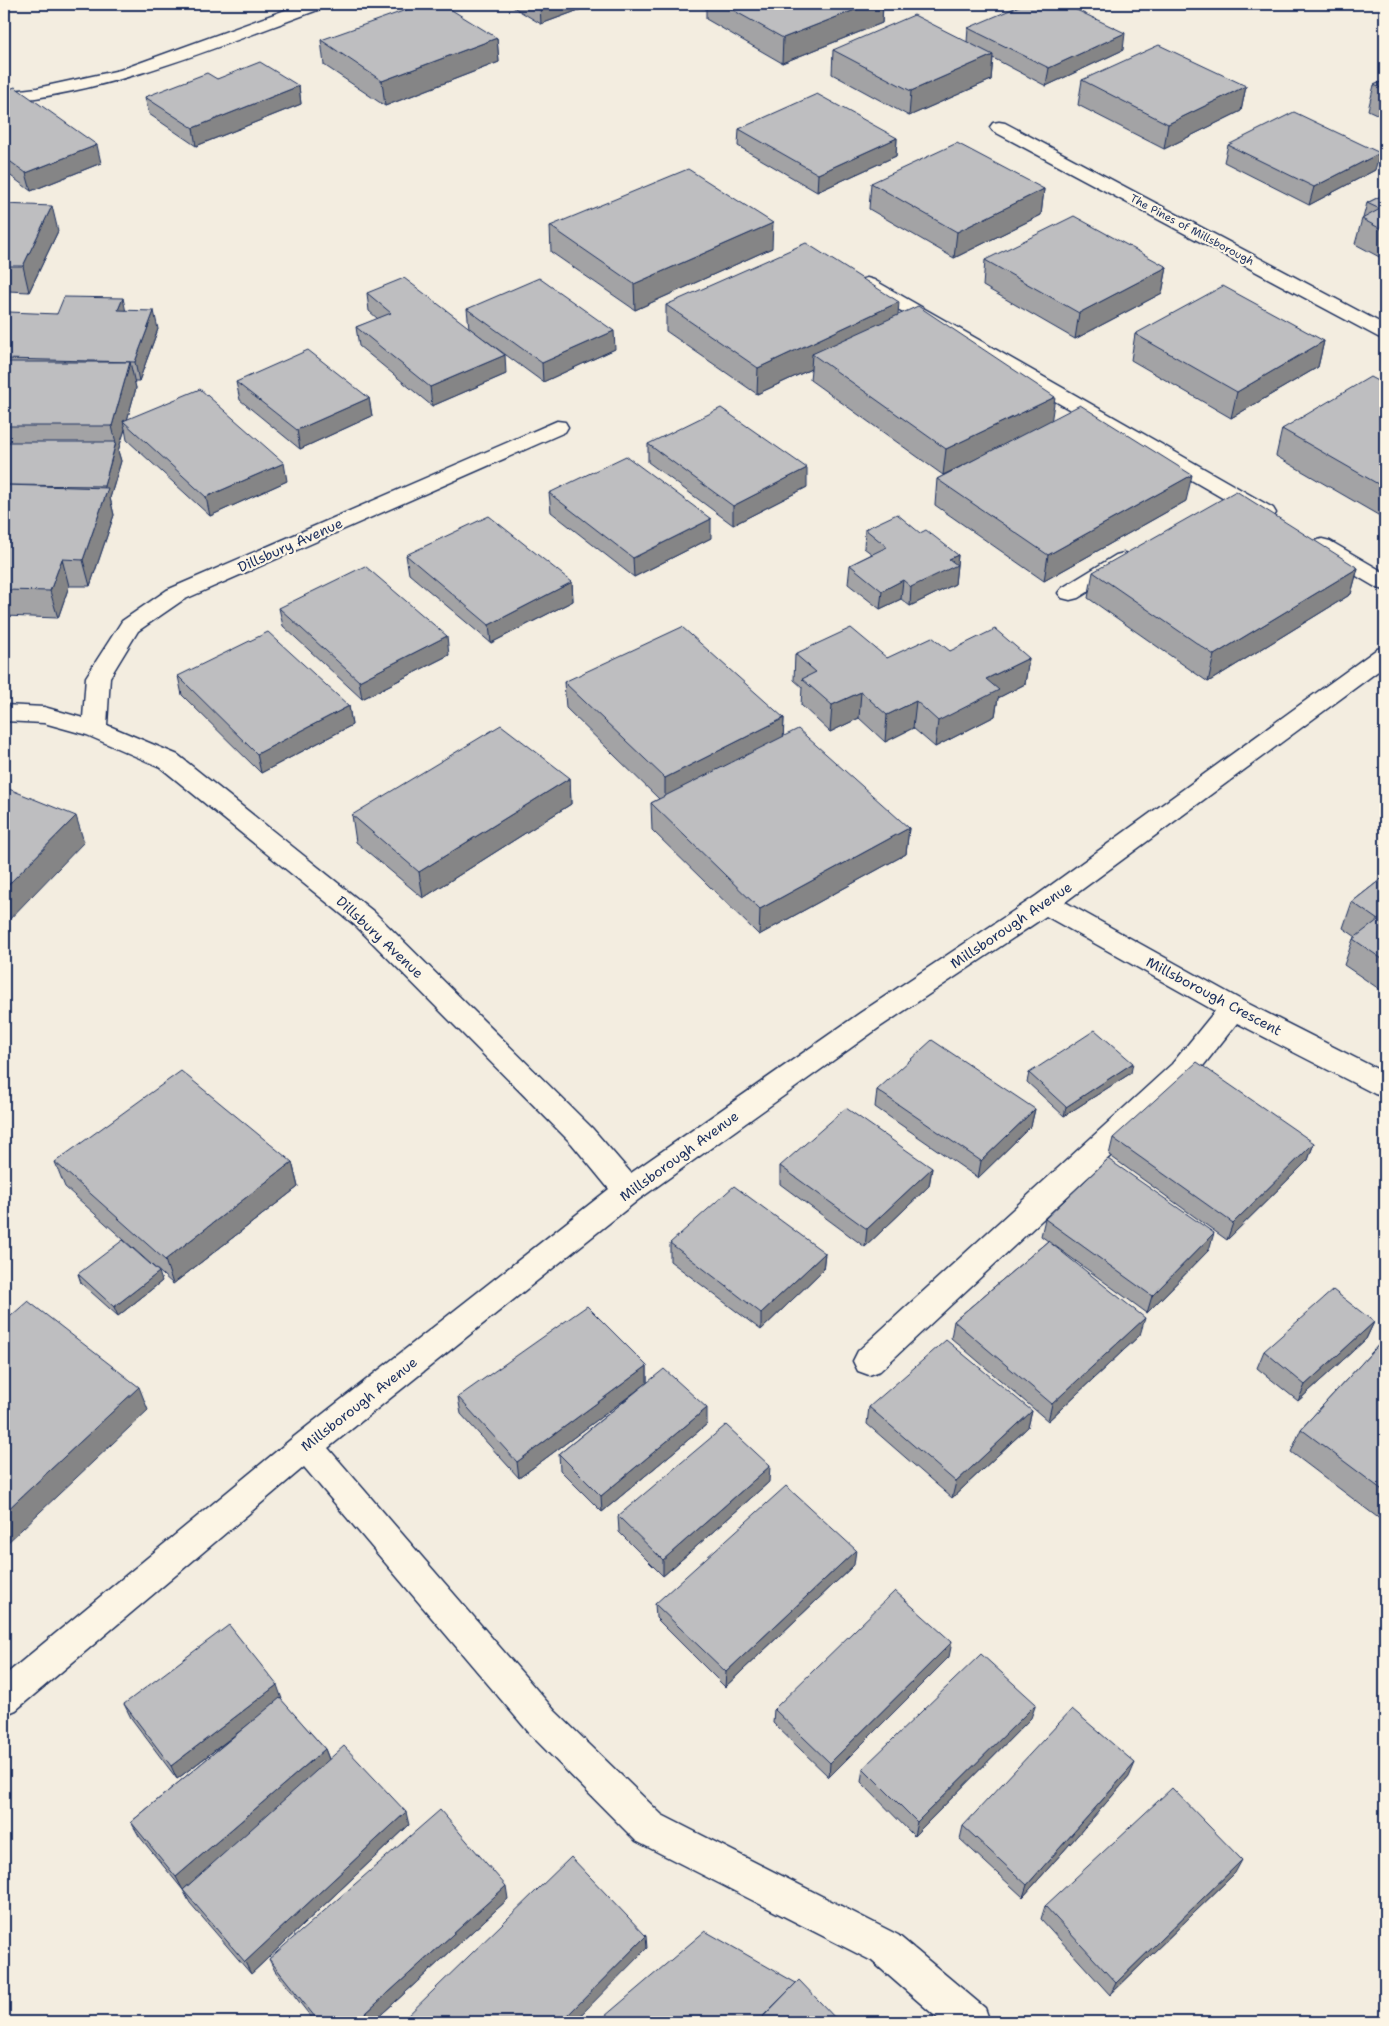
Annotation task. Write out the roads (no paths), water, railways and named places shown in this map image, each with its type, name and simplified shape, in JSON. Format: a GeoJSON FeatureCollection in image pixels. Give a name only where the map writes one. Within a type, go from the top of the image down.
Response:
{"type":"FeatureCollection","features":[{"type":"Feature","properties":{"kind":"street"},"geometry":{"type":"LineString","coordinates":[[4,97],[37,93],[125,74],[317,4]]}},
{"type":"Feature","properties":{"kind":"street","name":"The Pines of Millsborough"},"geometry":{"type":"LineString","coordinates":[[999,127],[1385,333]]}},
{"type":"Feature","properties":{"kind":"street"},"geometry":{"type":"LineString","coordinates":[[852,276],[1234,494],[1385,583]]}},
{"type":"Feature","properties":{"kind":"street","name":"Dillsbury Avenue"},"geometry":{"type":"LineString","coordinates":[[95,729],[98,677],[130,626],[175,595],[557,427]]}},
{"type":"Feature","properties":{"kind":"street"},"geometry":{"type":"LineString","coordinates":[[1209,509],[1234,494]]}},
{"type":"Feature","properties":{"kind":"street"},"geometry":{"type":"LineString","coordinates":[[1070,593],[1144,549]]}},
{"type":"Feature","properties":{"kind":"street","name":"Millsborough Avenue"},"geometry":{"type":"LineString","coordinates":[[4,1698],[306,1446],[628,1192],[870,1020],[1045,903],[1385,655]]}},
{"type":"Feature","properties":{"kind":"street","name":"Dillsbury Avenue"},"geometry":{"type":"LineString","coordinates":[[4,713],[44,715],[95,729],[169,761],[365,919],[582,1136],[628,1192]]}},
{"type":"Feature","properties":{"kind":"street","name":"Millsborough Crescent"},"geometry":{"type":"LineString","coordinates":[[1045,903],[1233,1008],[1385,1086]]}},
{"type":"Feature","properties":{"kind":"street"},"geometry":{"type":"LineString","coordinates":[[869,1361],[1182,1072],[1233,1008]]}},
{"type":"Feature","properties":{"kind":"street"},"geometry":{"type":"LineString","coordinates":[[306,1446],[543,1723],[649,1828],[885,1948],[971,2022]]}}]}
